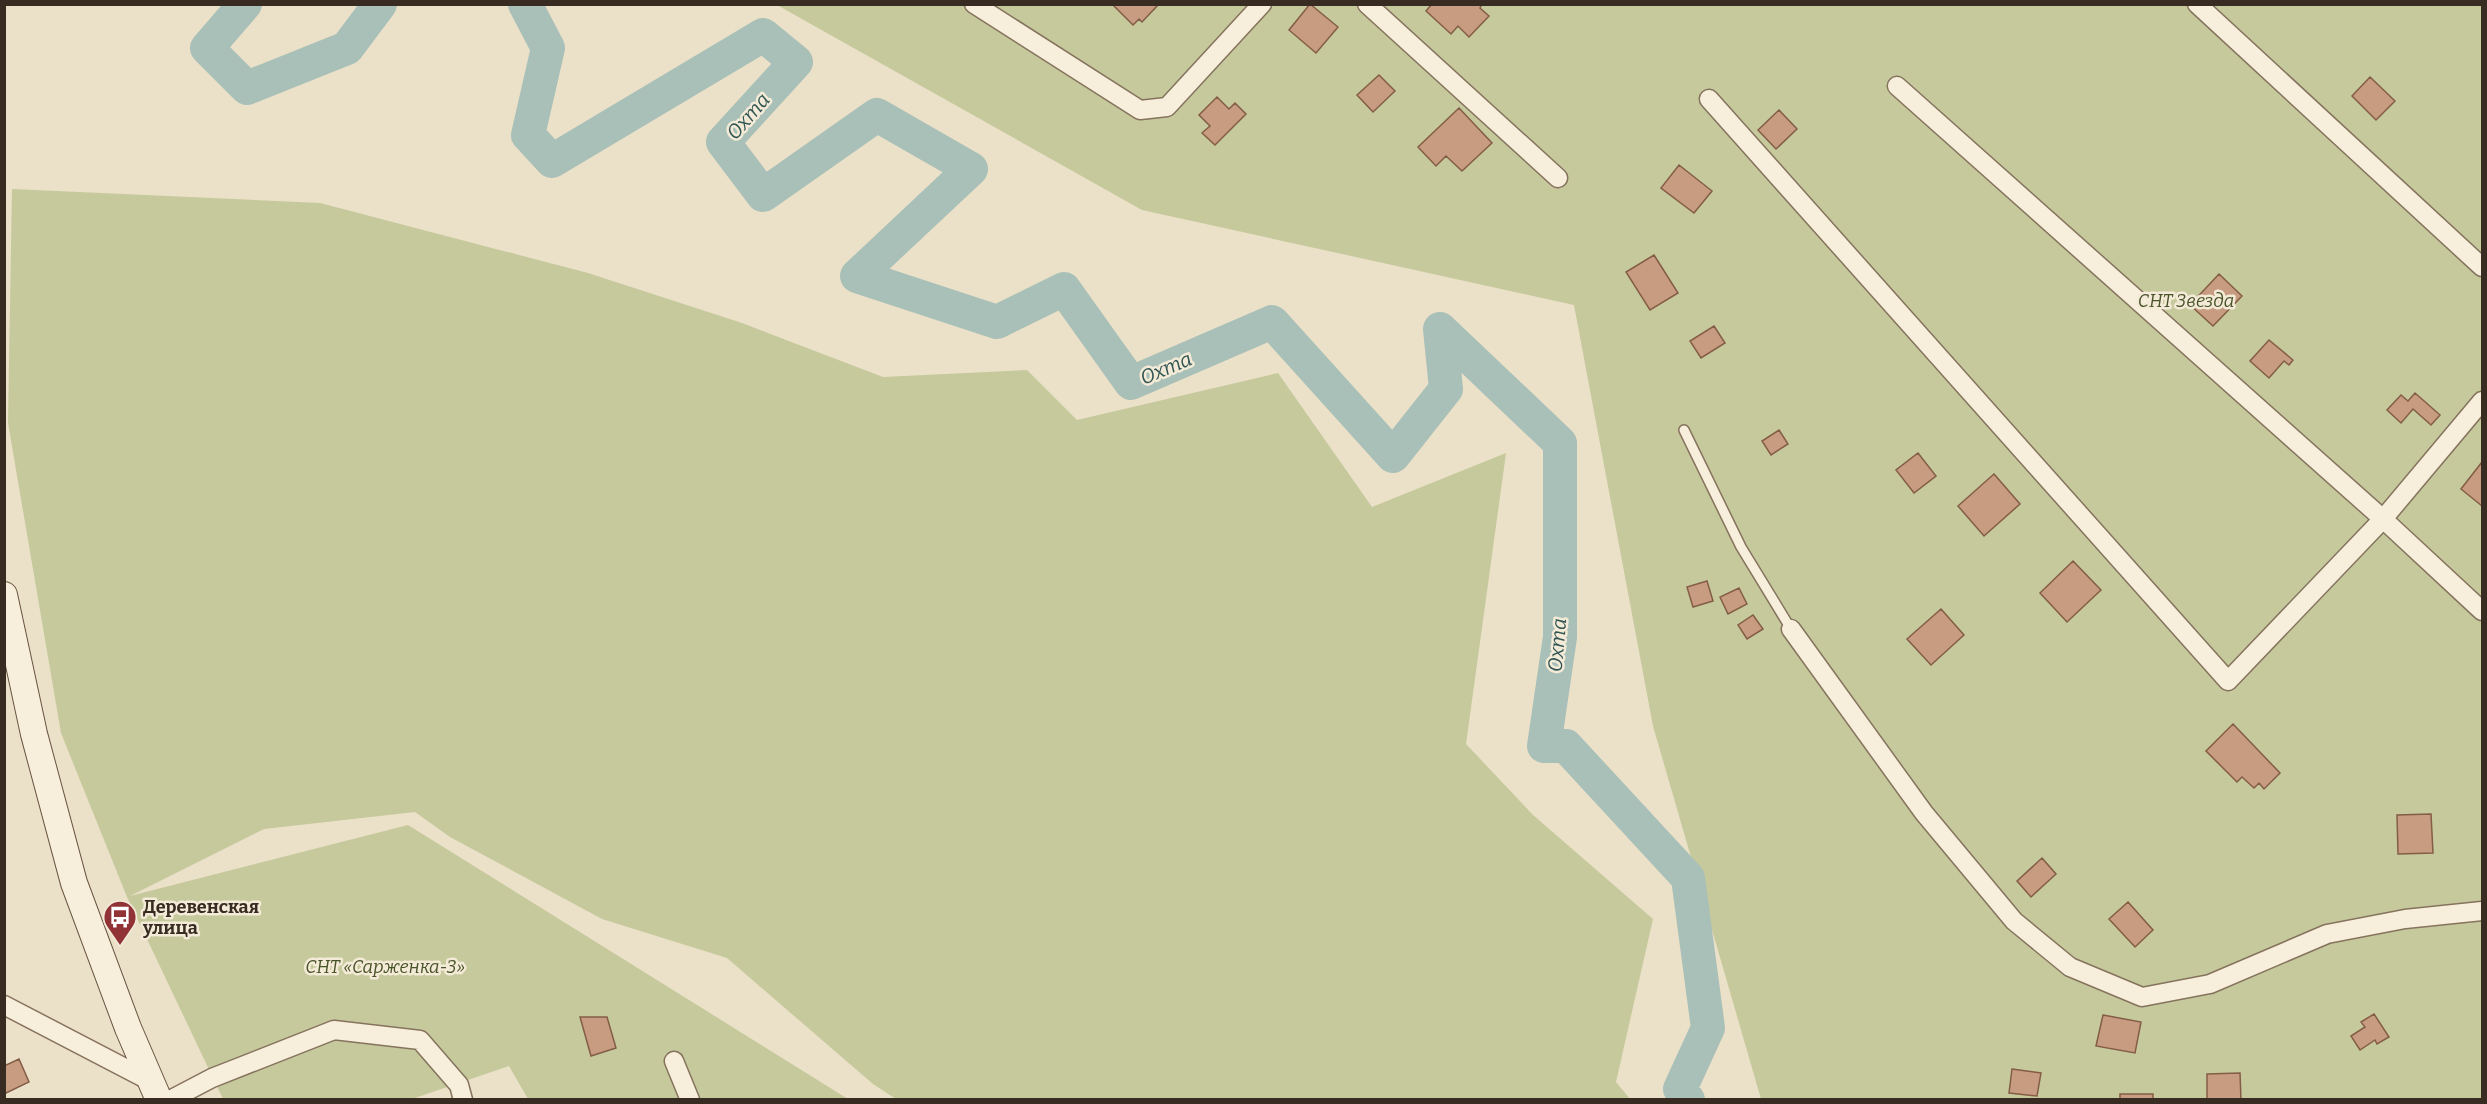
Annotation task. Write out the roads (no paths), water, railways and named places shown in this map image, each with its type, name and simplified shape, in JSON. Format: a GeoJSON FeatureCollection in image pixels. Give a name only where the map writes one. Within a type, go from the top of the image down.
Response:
{"type":"FeatureCollection","features":[{"type":"Feature","properties":{"kind":"main road"},"geometry":{"type":"LineString","coordinates":[[4,595],[34,734],[74,882],[154,1090]]}},
{"type":"Feature","properties":{"kind":"street"},"geometry":{"type":"LineString","coordinates":[[974,4],[1140,110],[1167,106],[1262,4]]}},
{"type":"Feature","properties":{"kind":"street"},"geometry":{"type":"LineString","coordinates":[[1367,4],[1558,178]]}},
{"type":"Feature","properties":{"kind":"street"},"geometry":{"type":"LineString","coordinates":[[2197,4],[2482,267]]}},
{"type":"Feature","properties":{"kind":"street"},"geometry":{"type":"LineString","coordinates":[[1897,86],[2482,611]]}},
{"type":"Feature","properties":{"kind":"street"},"geometry":{"type":"LineString","coordinates":[[1709,99],[2228,681],[2382,519],[2482,401]]}},
{"type":"Feature","properties":{"kind":"street"},"geometry":{"type":"LineString","coordinates":[[1791,629],[1924,813],[2014,921],[2070,967],[2142,997],[2210,984],[2327,934],[2405,919],[2482,911]]}},
{"type":"Feature","properties":{"kind":"street"},"geometry":{"type":"LineString","coordinates":[[4,1005],[154,1090]]}},
{"type":"Feature","properties":{"kind":"street"},"geometry":{"type":"LineString","coordinates":[[170,1100],[212,1078],[334,1030],[420,1040],[459,1084],[463,1100]]}},
{"type":"Feature","properties":{"kind":"street"},"geometry":{"type":"LineString","coordinates":[[674,1061],[690,1100]]}},
{"type":"Feature","properties":{"kind":"lane"},"geometry":{"type":"LineString","coordinates":[[1684,430],[1741,547],[1791,629]]}},
{"type":"Feature","properties":{"kind":"waterway","name":"Охта"},"geometry":{"type":"LineString","coordinates":[[245,4],[207,48],[247,88],[347,48],[380,4]]}},
{"type":"Feature","properties":{"kind":"waterway","name":"Охта"},"geometry":{"type":"LineString","coordinates":[[525,4],[548,48],[528,135],[552,161],[763,35],[796,62],[723,142],[763,195],[877,115],[971,169],[857,276],[997,322],[1064,289],[1131,383],[1272,322],[1393,456],[1446,389],[1440,329],[1560,443],[1560,637],[1544,746],[1566,746],[1688,878],[1708,1028],[1680,1089],[1688,1100]]}},
{"type":"Feature","properties":{"kind":"place","name":"Деревенская улица"},"geometry":{"type":"Point","coordinates":[120,946]}},
{"type":"Feature","properties":{"kind":"park label","name":"СНТ Звезда"},"geometry":{"type":"Point","coordinates":[2186,301]}},
{"type":"Feature","properties":{"kind":"park label","name":"СНТ «Сарженка-3»"},"geometry":{"type":"Point","coordinates":[385,967]}}]}
